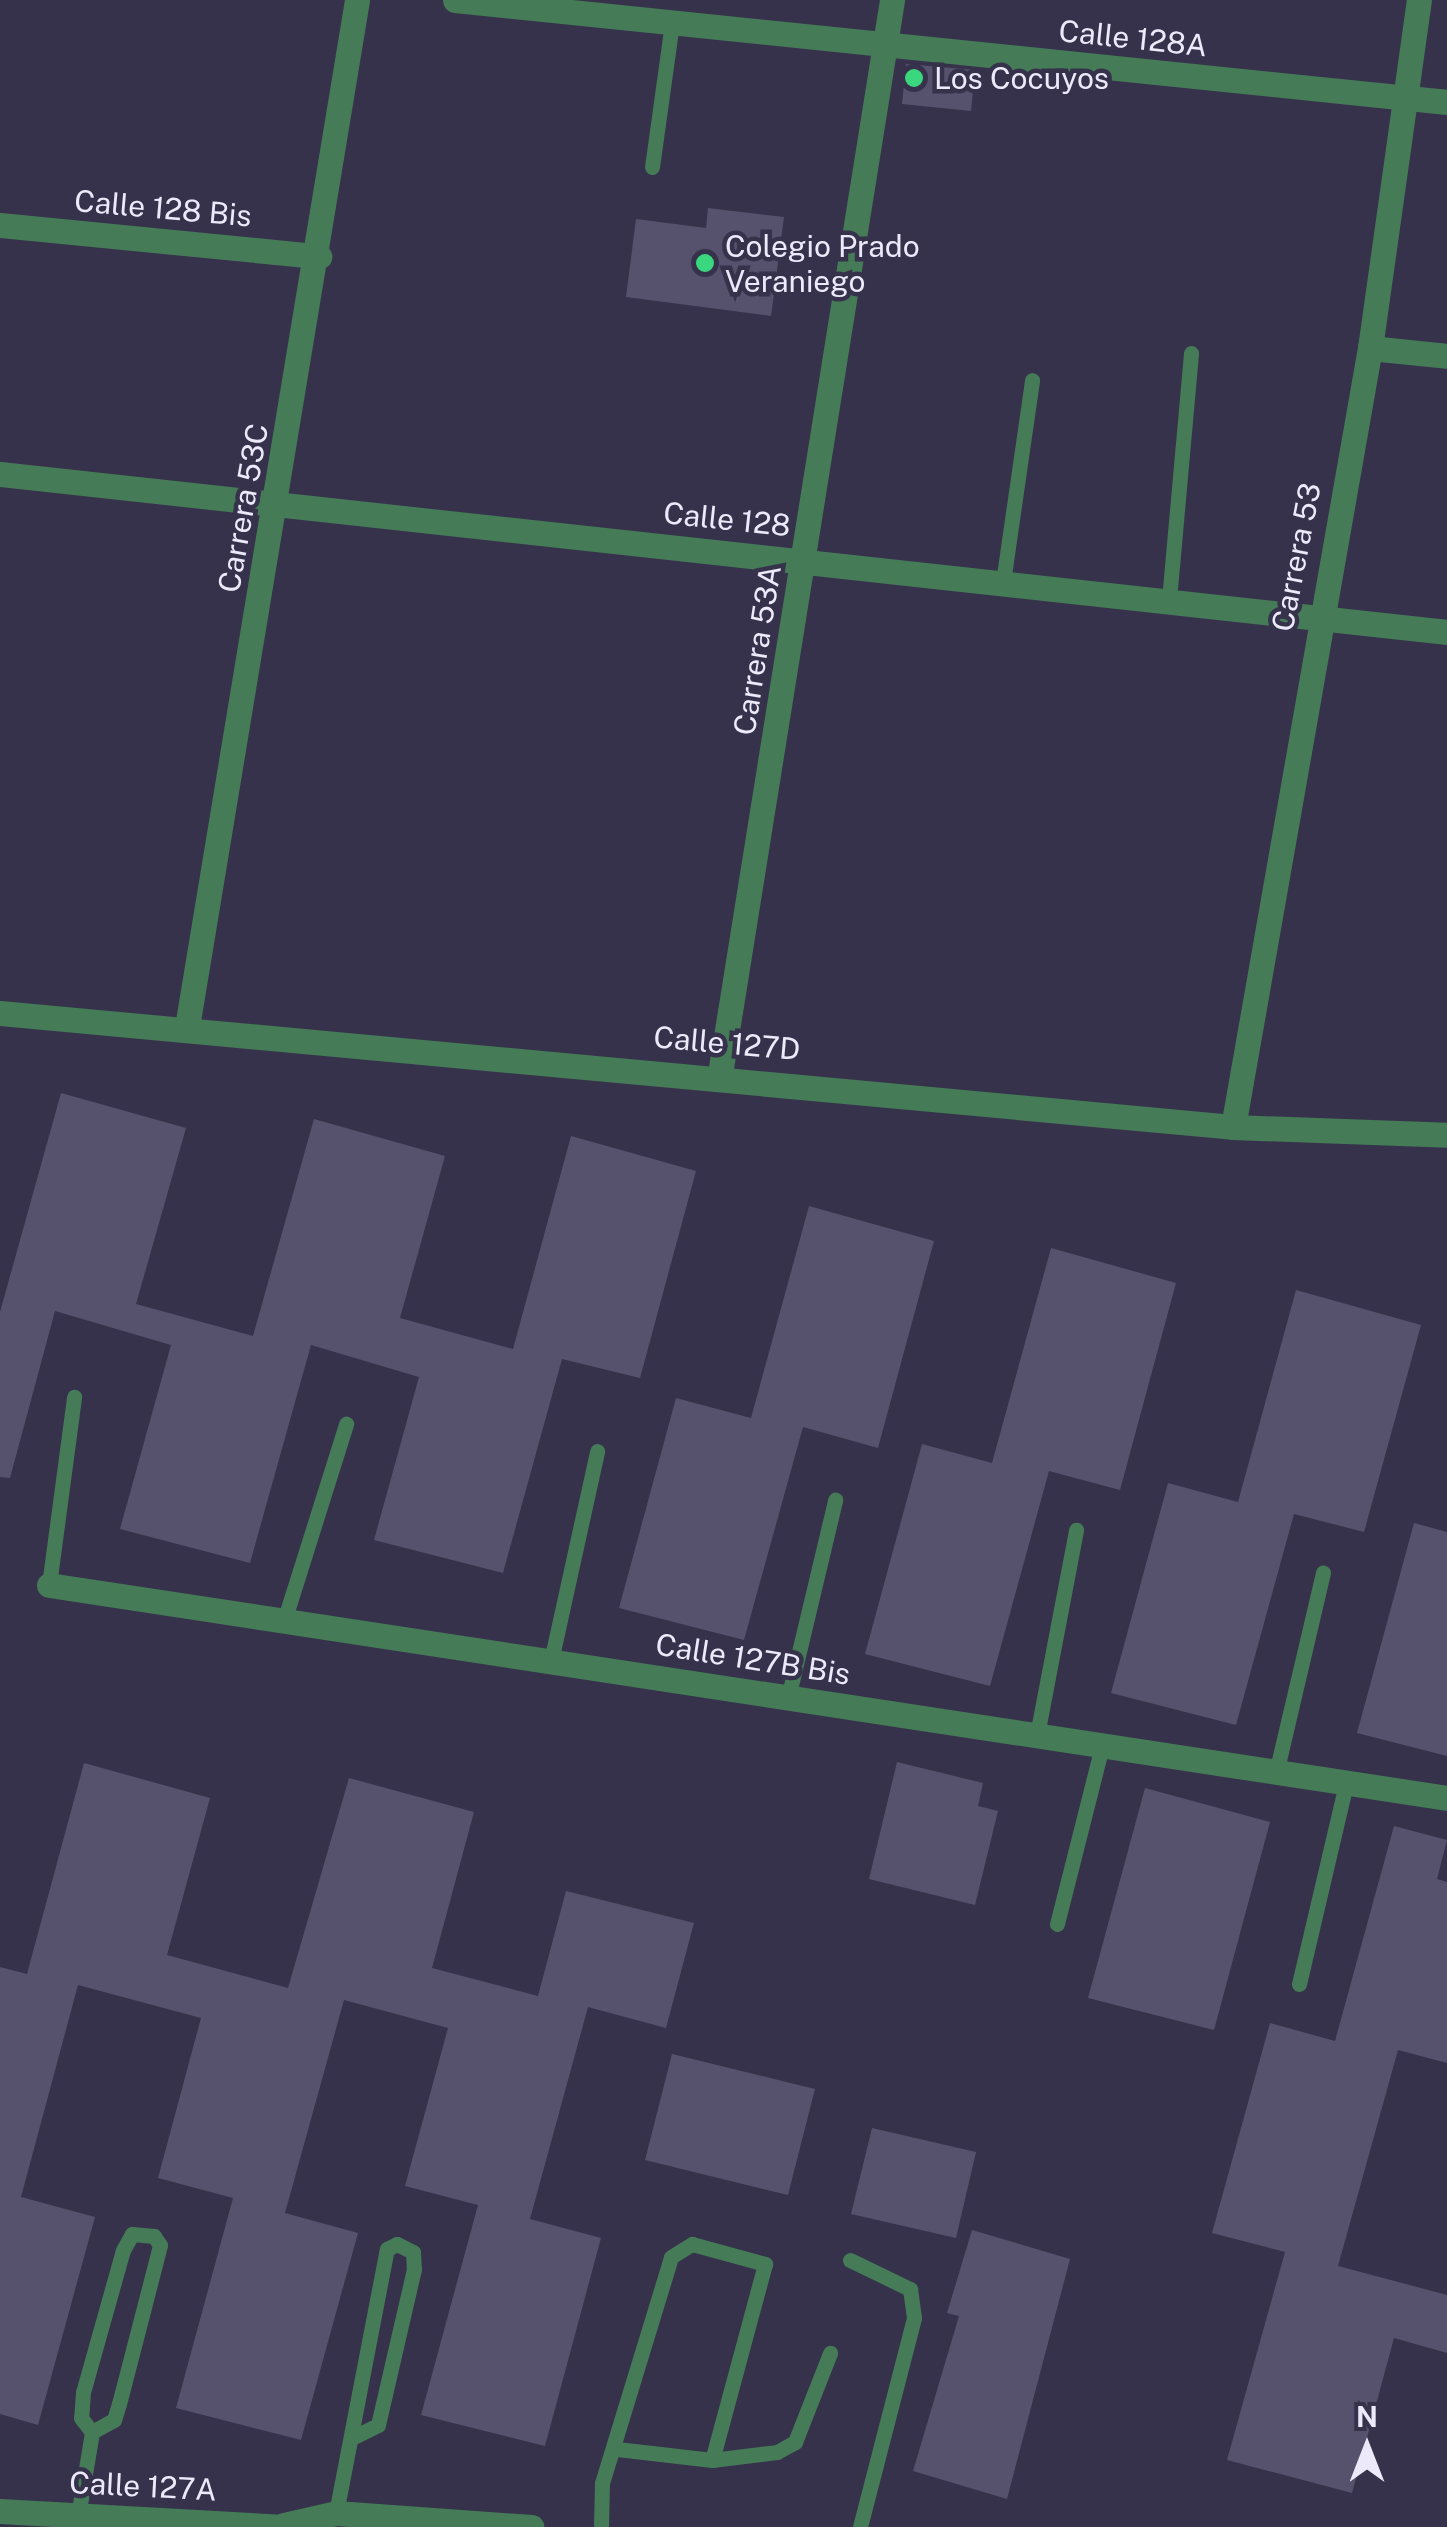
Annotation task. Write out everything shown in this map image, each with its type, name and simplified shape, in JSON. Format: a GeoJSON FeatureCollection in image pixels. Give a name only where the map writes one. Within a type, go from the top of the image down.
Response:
{"type":"FeatureCollection","features":[{"type":"Feature","properties":{"kind":"street","name":"Carrera 53C"},"geometry":{"type":"LineString","coordinates":[[187,1027],[319,256],[358,0]]}},
{"type":"Feature","properties":{"kind":"street","name":"Calle 128A"},"geometry":{"type":"LineString","coordinates":[[455,0],[1447,102]]}},
{"type":"Feature","properties":{"kind":"street","name":"Carrera 53A"},"geometry":{"type":"LineString","coordinates":[[720,1074],[892,0]]}},
{"type":"Feature","properties":{"kind":"street","name":"Carrera 53"},"geometry":{"type":"LineString","coordinates":[[1233,1127],[1316,619],[1370,348],[1402,98],[1419,0]]}},
{"type":"Feature","properties":{"kind":"street","name":"Calle 128 Bis"},"geometry":{"type":"LineString","coordinates":[[0,225],[319,256]]}},
{"type":"Feature","properties":{"kind":"street"},"geometry":{"type":"LineString","coordinates":[[1370,348],[1447,356]]}},
{"type":"Feature","properties":{"kind":"street","name":"Calle 128"},"geometry":{"type":"LineString","coordinates":[[0,474],[1447,632]]}},
{"type":"Feature","properties":{"kind":"street","name":"Calle 127D"},"geometry":{"type":"LineString","coordinates":[[0,1012],[720,1074],[1233,1127],[1447,1135]]}},
{"type":"Feature","properties":{"kind":"street","name":"Calle 127B Bis"},"geometry":{"type":"LineString","coordinates":[[48,1584],[1447,1798]]}},
{"type":"Feature","properties":{"kind":"street","name":"Calle 127A"},"geometry":{"type":"LineString","coordinates":[[0,2511],[286,2526],[336,2513],[531,2527]]}},
{"type":"Feature","properties":{"kind":"lane"},"geometry":{"type":"LineString","coordinates":[[652,167],[672,23]]}},
{"type":"Feature","properties":{"kind":"lane"},"geometry":{"type":"LineString","coordinates":[[1169,600],[1191,354]]}},
{"type":"Feature","properties":{"kind":"lane"},"geometry":{"type":"LineString","coordinates":[[1003,582],[1032,380]]}},
{"type":"Feature","properties":{"kind":"lane"},"geometry":{"type":"LineString","coordinates":[[48,1584],[74,1397]]}},
{"type":"Feature","properties":{"kind":"lane"},"geometry":{"type":"LineString","coordinates":[[284,1621],[346,1424]]}},
{"type":"Feature","properties":{"kind":"lane"},"geometry":{"type":"LineString","coordinates":[[551,1661],[597,1451]]}},
{"type":"Feature","properties":{"kind":"lane"},"geometry":{"type":"LineString","coordinates":[[788,1698],[835,1500]]}},
{"type":"Feature","properties":{"kind":"lane"},"geometry":{"type":"LineString","coordinates":[[1037,1736],[1076,1530]]}},
{"type":"Feature","properties":{"kind":"lane"},"geometry":{"type":"LineString","coordinates":[[1276,1772],[1324,1572]]}},
{"type":"Feature","properties":{"kind":"lane"},"geometry":{"type":"LineString","coordinates":[[1056,1924],[1102,1746]]}},
{"type":"Feature","properties":{"kind":"lane"},"geometry":{"type":"LineString","coordinates":[[1299,1984],[1346,1783]]}},
{"type":"Feature","properties":{"kind":"lane"},"geometry":{"type":"LineString","coordinates":[[78,2516],[92,2432],[81,2418],[83,2392],[123,2250],[132,2234],[154,2236],[160,2246],[114,2420],[92,2432]]}},
{"type":"Feature","properties":{"kind":"lane"},"geometry":{"type":"LineString","coordinates":[[336,2513],[387,2248],[398,2244],[412,2252],[414,2269],[378,2424],[351,2438]]}},
{"type":"Feature","properties":{"kind":"lane"},"geometry":{"type":"LineString","coordinates":[[601,2527],[602,2483],[617,2449],[670,2257],[692,2244],[745,2252],[764,2264],[712,2460]]}},
{"type":"Feature","properties":{"kind":"lane"},"geometry":{"type":"LineString","coordinates":[[850,2260],[910,2289],[914,2318],[860,2527]]}},
{"type":"Feature","properties":{"kind":"lane"},"geometry":{"type":"LineString","coordinates":[[617,2449],[746,2460],[795,2442],[830,2353]]}},
{"type":"Feature","properties":{"kind":"building"},"geometry":{"type":"Polygon","coordinates":[[[906,64],[975,70],[971,111],[902,104],[906,64]]]}},
{"type":"Feature","properties":{"kind":"building","name":"Colegio Prado Veraniego"},"geometry":{"type":"Polygon","coordinates":[[[708,208],[784,217],[771,316],[626,297],[636,219],[706,228],[708,208]]]}},
{"type":"Feature","properties":{"kind":"building"},"geometry":{"type":"Polygon","coordinates":[[[61,1093],[186,1128],[136,1304],[253,1336],[314,1119],[445,1156],[400,1318],[513,1349],[571,1136],[696,1171],[640,1378],[562,1359],[503,1573],[374,1540],[419,1377],[311,1345],[250,1563],[120,1529],[171,1345],[55,1311],[10,1478],[0,1477],[0,1312],[61,1093]]]}},
{"type":"Feature","properties":{"kind":"building"},"geometry":{"type":"Polygon","coordinates":[[[809,1206],[934,1241],[878,1448],[803,1427],[744,1640],[619,1608],[676,1398],[751,1418],[809,1206]]]}},
{"type":"Feature","properties":{"kind":"building"},"geometry":{"type":"Polygon","coordinates":[[[1051,1248],[1176,1283],[1120,1490],[1049,1471],[990,1686],[865,1654],[922,1444],[992,1463],[1051,1248]]]}},
{"type":"Feature","properties":{"kind":"building"},"geometry":{"type":"Polygon","coordinates":[[[1296,1290],[1421,1325],[1364,1532],[1294,1514],[1236,1725],[1111,1693],[1168,1483],[1238,1502],[1296,1290]]]}},
{"type":"Feature","properties":{"kind":"building"},"geometry":{"type":"Polygon","coordinates":[[[1414,1523],[1447,1532],[1447,1756],[1357,1733],[1414,1523]]]}},
{"type":"Feature","properties":{"kind":"building"},"geometry":{"type":"Polygon","coordinates":[[[897,1762],[983,1783],[978,1806],[998,1811],[975,1905],[869,1879],[897,1762]]]}},
{"type":"Feature","properties":{"kind":"building"},"geometry":{"type":"Polygon","coordinates":[[[84,1763],[210,1798],[167,1955],[288,1988],[349,1778],[474,1812],[432,1968],[538,1996],[566,1891],[694,1923],[666,2028],[588,2007],[530,2219],[601,2238],[545,2446],[421,2415],[478,2205],[405,2186],[448,2028],[344,2000],[285,2213],[358,2233],[301,2440],[176,2408],[233,2198],[158,2178],[201,2018],[78,1985],[21,2197],[95,2217],[38,2425],[0,2414],[0,1967],[27,1974],[84,1763]]]}},
{"type":"Feature","properties":{"kind":"building"},"geometry":{"type":"Polygon","coordinates":[[[1145,1788],[1270,1822],[1214,2030],[1088,1998],[1145,1788]]]}},
{"type":"Feature","properties":{"kind":"building"},"geometry":{"type":"Polygon","coordinates":[[[1394,1826],[1447,1840],[1437,1879],[1447,1882],[1447,2063],[1398,2050],[1338,2266],[1447,2295],[1447,2353],[1394,2338],[1352,2493],[1227,2460],[1285,2252],[1212,2233],[1270,2023],[1335,2041],[1394,1826]]]}},
{"type":"Feature","properties":{"kind":"building"},"geometry":{"type":"Polygon","coordinates":[[[672,2054],[815,2089],[788,2195],[645,2160],[672,2054]]]}},
{"type":"Feature","properties":{"kind":"building"},"geometry":{"type":"Polygon","coordinates":[[[872,2128],[976,2152],[956,2238],[851,2214],[872,2128]]]}},
{"type":"Feature","properties":{"kind":"building"},"geometry":{"type":"Polygon","coordinates":[[[972,2230],[1070,2259],[1007,2499],[913,2471],[959,2316],[947,2313],[972,2230]]]}},
{"type":"Feature","properties":{"kind":"place","name":"Los Cocuyos"},"geometry":{"type":"Point","coordinates":[914,78]}},
{"type":"Feature","properties":{"kind":"place","name":"Colegio Prado Veraniego"},"geometry":{"type":"Point","coordinates":[705,263]}}]}
